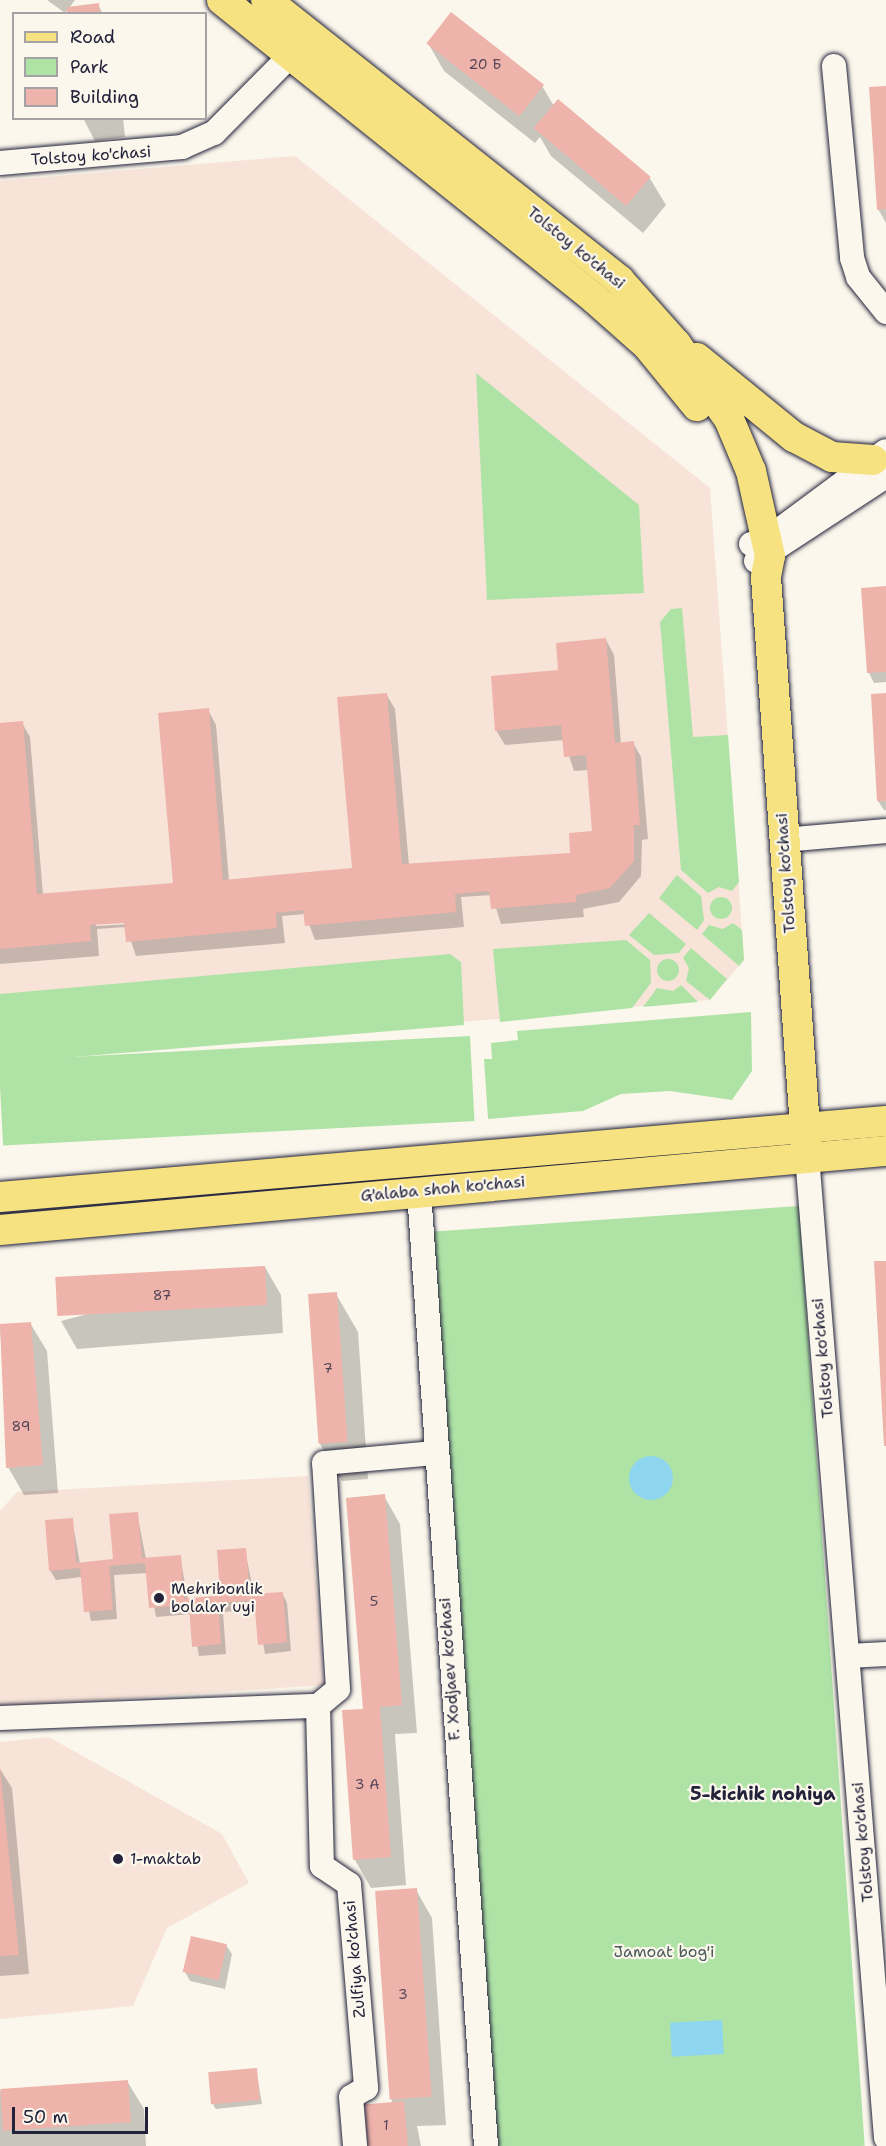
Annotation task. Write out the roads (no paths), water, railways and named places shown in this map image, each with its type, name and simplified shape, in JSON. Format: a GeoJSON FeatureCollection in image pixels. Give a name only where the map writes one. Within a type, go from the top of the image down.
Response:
{"type":"FeatureCollection","features":[{"type":"Feature","properties":{"kind":"main road","name":"Tolstoy ko'chasi"},"geometry":{"type":"LineString","coordinates":[[222,0],[647,345],[700,410],[733,473],[762,556]]}},
{"type":"Feature","properties":{"kind":"main road","name":"Tolstoy ko'chasi"},"geometry":{"type":"LineString","coordinates":[[266,0],[619,280],[676,344],[729,419],[751,471],[762,556],[806,1142]]}},
{"type":"Feature","properties":{"kind":"main road"},"geometry":{"type":"LineString","coordinates":[[676,344],[794,437],[832,457],[882,462]]}},
{"type":"Feature","properties":{"kind":"main road","name":"G'alaba shoh ko'chasi"},"geometry":{"type":"LineString","coordinates":[[0,1230],[418,1191],[806,1142],[886,1121]]}},
{"type":"Feature","properties":{"kind":"main road","name":"G'alaba shoh ko'chasi"},"geometry":{"type":"LineString","coordinates":[[0,1197],[806,1142],[886,1150]]}},
{"type":"Feature","properties":{"kind":"street","name":"Tolstoy ko'chasi"},"geometry":{"type":"LineString","coordinates":[[0,163],[182,147],[214,134],[290,56]]}},
{"type":"Feature","properties":{"kind":"street"},"geometry":{"type":"LineString","coordinates":[[834,66],[852,258],[858,277],[883,302]]}},
{"type":"Feature","properties":{"kind":"street"},"geometry":{"type":"LineString","coordinates":[[762,556],[882,462]]}},
{"type":"Feature","properties":{"kind":"street"},"geometry":{"type":"LineString","coordinates":[[784,840],[886,831]]}},
{"type":"Feature","properties":{"kind":"street","name":"Tolstoy ko'chasi"},"geometry":{"type":"LineString","coordinates":[[806,1142],[886,2138]]}},
{"type":"Feature","properties":{"kind":"street","name":"F. Xodjaev ko'chasi"},"geometry":{"type":"LineString","coordinates":[[418,1191],[434,1454],[486,2146]]}},
{"type":"Feature","properties":{"kind":"street"},"geometry":{"type":"LineString","coordinates":[[0,1718],[318,1706],[338,1689],[324,1463],[434,1454]]}},
{"type":"Feature","properties":{"kind":"street"},"geometry":{"type":"LineString","coordinates":[[848,1656],[886,1654]]}},
{"type":"Feature","properties":{"kind":"street","name":"Zulfiya ko'chasi"},"geometry":{"type":"LineString","coordinates":[[318,1706],[322,1866],[349,1884],[366,2077],[366,2088],[351,2097],[356,2146]]}},
{"type":"Feature","properties":{"kind":"water"},"geometry":{"type":"Polygon","coordinates":[[[651,1456],[667,1462],[673,1478],[667,1494],[651,1500],[635,1494],[629,1478],[635,1462],[651,1456]]]}},
{"type":"Feature","properties":{"kind":"water"},"geometry":{"type":"Polygon","coordinates":[[[722,2020],[724,2054],[672,2057],[670,2023],[722,2020]]]}},
{"type":"Feature","properties":{"kind":"place","name":"Mehribonlik bolalar uyi"},"geometry":{"type":"Point","coordinates":[159,1598]}},
{"type":"Feature","properties":{"kind":"place","name":"1-maktab"},"geometry":{"type":"Point","coordinates":[118,1859]}},
{"type":"Feature","properties":{"kind":"district","name":"5-kichik nohiya"},"geometry":{"type":"Point","coordinates":[763,1794]}},
{"type":"Feature","properties":{"kind":"park label","name":"Jamoat bog'i"},"geometry":{"type":"Point","coordinates":[664,1952]}}]}
